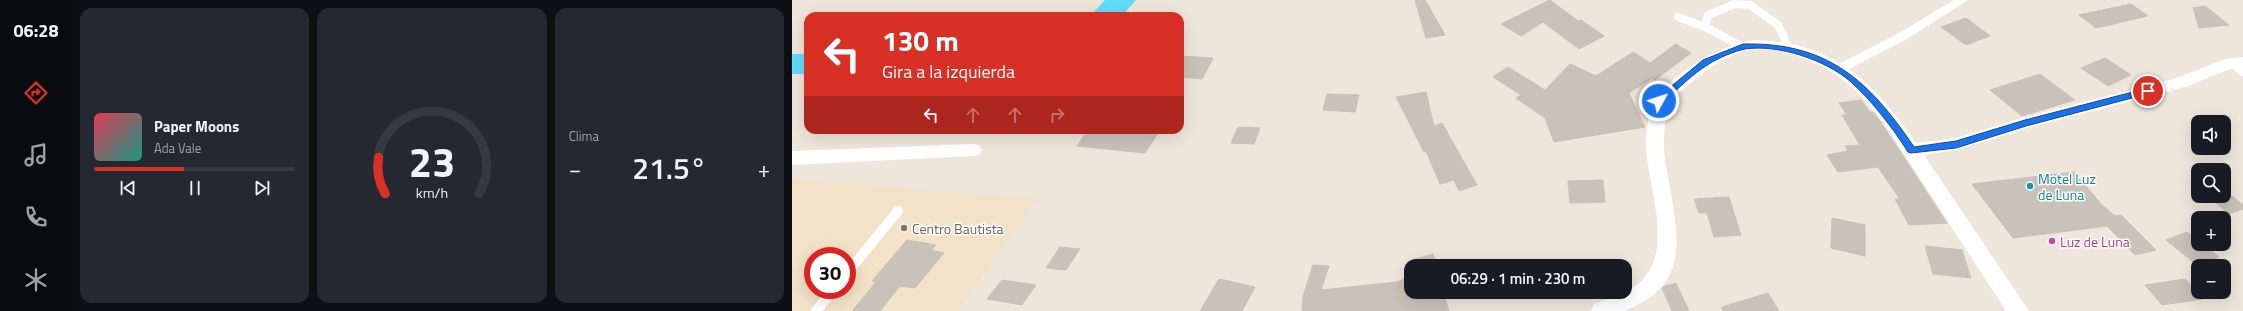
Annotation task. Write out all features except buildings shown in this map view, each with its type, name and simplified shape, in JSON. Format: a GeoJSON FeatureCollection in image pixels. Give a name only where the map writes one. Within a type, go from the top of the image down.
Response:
{"type":"FeatureCollection","features":[{"type":"Feature","properties":{"kind":"street"},"geometry":{"type":"LineString","coordinates":[[1839,69],[1904,36],[1962,0]]}},
{"type":"Feature","properties":{"kind":"street"},"geometry":{"type":"LineString","coordinates":[[1602,311],[1650,286],[1663,267],[1667,244],[1655,148],[1659,101],[1706,62],[1743,47],[1768,46],[1798,52],[1839,69],[1854,80],[1894,124],[2018,311]]}},
{"type":"Feature","properties":{"kind":"street"},"geometry":{"type":"LineString","coordinates":[[1911,150],[1956,144],[2025,123],[2239,66]]}},
{"type":"Feature","properties":{"kind":"street"},"geometry":{"type":"LineString","coordinates":[[792,158],[973,150]]}},
{"type":"Feature","properties":{"kind":"lane"},"geometry":{"type":"LineString","coordinates":[[1705,27],[1708,15],[1734,4],[1750,5],[1778,25],[1790,50]]}},
{"type":"Feature","properties":{"kind":"lane"},"geometry":{"type":"LineString","coordinates":[[1678,17],[1705,27],[1743,47]]}},
{"type":"Feature","properties":{"kind":"lane"},"geometry":{"type":"LineString","coordinates":[[856,262],[898,211]]}},
{"type":"Feature","properties":{"kind":"lane"},"geometry":{"type":"LineString","coordinates":[[816,311],[826,299]]}},
{"type":"Feature","properties":{"kind":"shaded area","name":"Centro Bautista"},"geometry":{"type":"Polygon","coordinates":[[[792,180],[1037,199],[957,311],[792,311],[792,180]]]}},
{"type":"Feature","properties":{"kind":"waterway"},"geometry":{"type":"LineString","coordinates":[[1109,12],[1122,0]]}},
{"type":"Feature","properties":{"kind":"waterway"},"geometry":{"type":"LineString","coordinates":[[792,64],[804,64]]}},
{"type":"Feature","properties":{"kind":"place","name":"Motel Luz de Luna"},"geometry":{"type":"Point","coordinates":[2030,186]}},
{"type":"Feature","properties":{"kind":"place","name":"Centro Bautista"},"geometry":{"type":"Point","coordinates":[904,228]}},
{"type":"Feature","properties":{"kind":"place","name":"Luz de Luna"},"geometry":{"type":"Point","coordinates":[2052,241]}},
{"type":"Feature","properties":{"kind":"route"},"geometry":{"type":"LineString","coordinates":[[1659,101],[1706,62],[1743,47],[1768,46],[1798,52],[1839,69],[1854,80],[1894,124],[1911,150],[1956,144],[2025,123],[2148,91]]}}]}
